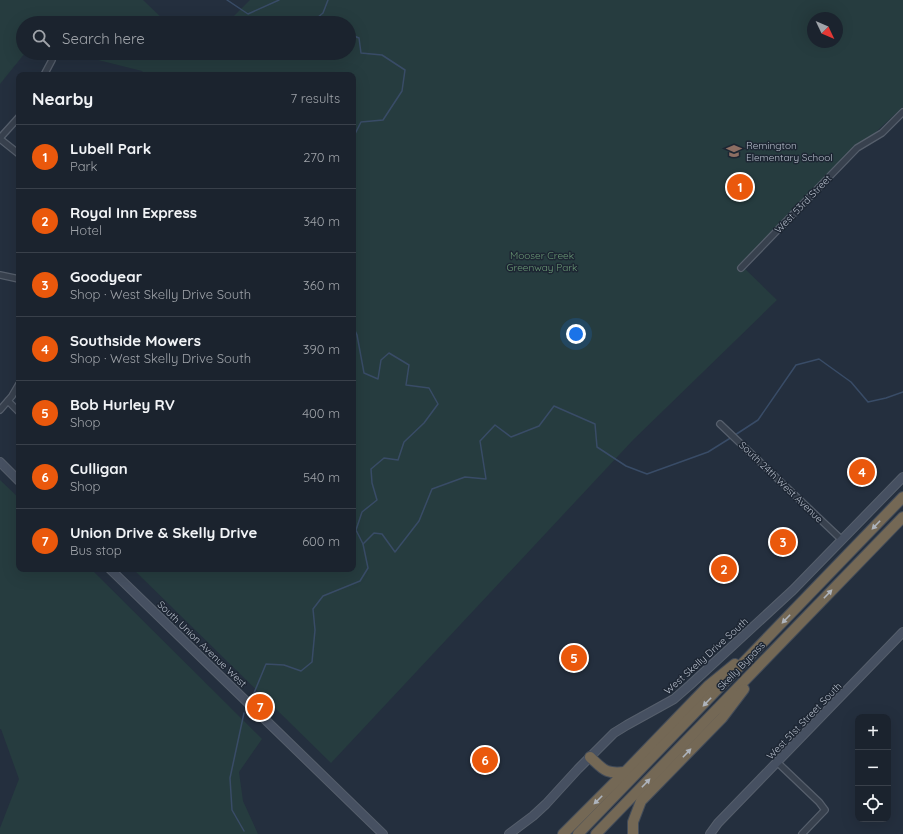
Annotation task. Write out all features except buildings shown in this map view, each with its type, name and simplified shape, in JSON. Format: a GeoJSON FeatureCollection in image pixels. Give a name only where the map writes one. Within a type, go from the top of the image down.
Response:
{"type":"FeatureCollection","features":[{"type":"Feature","properties":{"kind":"highway","name":"Skelly Bypass"},"geometry":{"type":"LineString","coordinates":[[578,834],[903,497]]}},
{"type":"Feature","properties":{"kind":"highway","name":"Skelly Bypass"},"geometry":{"type":"LineString","coordinates":[[596,834],[903,517]]}},
{"type":"Feature","properties":{"kind":"highway"},"geometry":{"type":"LineString","coordinates":[[563,834],[626,772],[708,686],[772,633]]}},
{"type":"Feature","properties":{"kind":"highway"},"geometry":{"type":"LineString","coordinates":[[633,834],[633,822],[641,801],[722,718],[782,642]]}},
{"type":"Feature","properties":{"kind":"highway"},"geometry":{"type":"LineString","coordinates":[[590,757],[603,770],[608,772],[626,772]]}},
{"type":"Feature","properties":{"kind":"street"},"geometry":{"type":"LineString","coordinates":[[46,72],[52,60]]}},
{"type":"Feature","properties":{"kind":"street","name":"West 53rd Street"},"geometry":{"type":"LineString","coordinates":[[741,268],[857,148],[882,133],[903,112]]}},
{"type":"Feature","properties":{"kind":"street"},"geometry":{"type":"LineString","coordinates":[[16,120],[0,139],[16,152]]}},
{"type":"Feature","properties":{"kind":"street"},"geometry":{"type":"LineString","coordinates":[[0,275],[16,278]]}},
{"type":"Feature","properties":{"kind":"street"},"geometry":{"type":"LineString","coordinates":[[0,410],[16,389]]}},
{"type":"Feature","properties":{"kind":"street"},"geometry":{"type":"LineString","coordinates":[[8,401],[16,409]]}},
{"type":"Feature","properties":{"kind":"street","name":"South 24th West Avenue"},"geometry":{"type":"LineString","coordinates":[[720,424],[842,540]]}},
{"type":"Feature","properties":{"kind":"street"},"geometry":{"type":"LineString","coordinates":[[0,462],[16,478]]}},
{"type":"Feature","properties":{"kind":"street","name":"West Skelly Drive South"},"geometry":{"type":"LineString","coordinates":[[509,834],[546,804],[614,733],[674,699],[793,590],[903,476]]}},
{"type":"Feature","properties":{"kind":"street","name":"South Union Avenue West"},"geometry":{"type":"LineString","coordinates":[[113,572],[383,834]]}},
{"type":"Feature","properties":{"kind":"street","name":"West 51st Street South"},"geometry":{"type":"LineString","coordinates":[[706,834],[903,632]]}},
{"type":"Feature","properties":{"kind":"street"},"geometry":{"type":"LineString","coordinates":[[777,762],[820,802],[825,810],[802,834]]}},
{"type":"Feature","properties":{"kind":"street","name":"West 51st Street South"},"geometry":{"type":"LineString","coordinates":[[710,834],[718,823]]}},
{"type":"Feature","properties":{"kind":"green space"},"geometry":{"type":"Polygon","coordinates":[[[0,0],[143,0],[160,16],[16,16],[16,60],[19,60],[0,84],[0,0]]]}},
{"type":"Feature","properties":{"kind":"green space","name":"Mooser Creek Greenway Park"},"geometry":{"type":"Polygon","coordinates":[[[250,0],[903,0],[903,107],[880,128],[742,266],[777,300],[633,440],[331,763],[136,572],[356,572],[356,72],[143,72],[98,60],[356,60],[356,16],[234,16],[250,0]]]}},
{"type":"Feature","properties":{"kind":"green space"},"geometry":{"type":"Polygon","coordinates":[[[0,480],[16,495],[16,572],[94,572],[262,739],[239,772],[243,801],[258,834],[0,834],[0,828],[19,779],[0,729],[0,480]]]}},
{"type":"Feature","properties":{"kind":"waterway"},"geometry":{"type":"LineString","coordinates":[[227,0],[248,14],[279,0]]}},
{"type":"Feature","properties":{"kind":"waterway"},"geometry":{"type":"LineString","coordinates":[[319,16],[323,13],[328,0]]}},
{"type":"Feature","properties":{"kind":"waterway"},"geometry":{"type":"LineString","coordinates":[[356,37],[359,38],[361,53],[382,55],[405,70],[402,91],[383,120],[361,122],[356,132]]}},
{"type":"Feature","properties":{"kind":"waterway"},"geometry":{"type":"LineString","coordinates":[[356,333],[364,373],[378,379],[381,360],[389,353],[409,365],[406,385],[429,388],[438,404],[424,423],[404,442],[398,460],[384,458],[371,469],[372,483],[377,500],[362,512],[356,530]]}},
{"type":"Feature","properties":{"kind":"waterway"},"geometry":{"type":"LineString","coordinates":[[735,435],[758,420],[796,365],[819,359],[851,382],[868,402],[903,392]]}},
{"type":"Feature","properties":{"kind":"waterway"},"geometry":{"type":"LineString","coordinates":[[363,544],[374,533],[382,534],[395,552],[419,521],[432,489],[465,477],[486,479],[480,441],[495,425],[511,437],[539,426],[554,406],[595,424],[597,447],[626,466],[647,474],[708,452],[732,437]]}},
{"type":"Feature","properties":{"kind":"waterway"},"geometry":{"type":"LineString","coordinates":[[254,693],[266,664],[284,665],[301,671],[312,662],[315,630],[313,609],[323,596],[360,581],[368,568],[363,544],[356,530]]}},
{"type":"Feature","properties":{"kind":"waterway"},"geometry":{"type":"LineString","coordinates":[[244,713],[230,778],[232,810],[244,831]]}},
{"type":"Feature","properties":{"kind":"place","name":"Remington Elementary School"},"geometry":{"type":"Point","coordinates":[734,151]}},
{"type":"Feature","properties":{"kind":"place","name":"Lubell Park"},"geometry":{"type":"Point","coordinates":[740,187]}},
{"type":"Feature","properties":{"kind":"place","name":"Southside Mowers"},"geometry":{"type":"Point","coordinates":[862,472]}},
{"type":"Feature","properties":{"kind":"place","name":"Goodyear"},"geometry":{"type":"Point","coordinates":[783,542]}},
{"type":"Feature","properties":{"kind":"place","name":"Royal Inn Express"},"geometry":{"type":"Point","coordinates":[724,569]}},
{"type":"Feature","properties":{"kind":"place","name":"Bob Hurley RV"},"geometry":{"type":"Point","coordinates":[574,658]}},
{"type":"Feature","properties":{"kind":"place","name":"Union Drive & Skelly Drive"},"geometry":{"type":"Point","coordinates":[260,707]}},
{"type":"Feature","properties":{"kind":"place","name":"Culligan"},"geometry":{"type":"Point","coordinates":[485,760]}}]}
